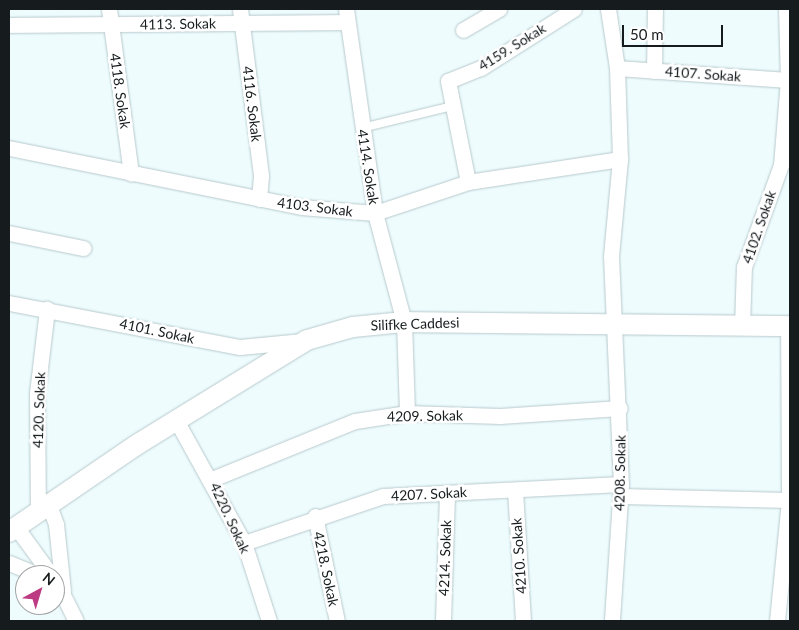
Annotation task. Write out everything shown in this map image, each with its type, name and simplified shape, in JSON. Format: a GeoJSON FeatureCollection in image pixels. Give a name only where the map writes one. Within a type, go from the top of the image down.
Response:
{"type":"FeatureCollection","features":[{"type":"Feature","properties":{"kind":"street","name":"4118. Sokak"},"geometry":{"type":"LineString","coordinates":[[109,9],[131,174]]}},
{"type":"Feature","properties":{"kind":"street"},"geometry":{"type":"LineString","coordinates":[[464,30],[499,9]]}},
{"type":"Feature","properties":{"kind":"street","name":"4159. Sokak"},"geometry":{"type":"LineString","coordinates":[[453,106],[448,81],[481,68],[574,9]]}},
{"type":"Feature","properties":{"kind":"street","name":"4208. Sokak"},"geometry":{"type":"LineString","coordinates":[[608,9],[617,68],[620,159],[611,256],[612,324],[620,408],[621,490],[612,621]]}},
{"type":"Feature","properties":{"kind":"street"},"geometry":{"type":"LineString","coordinates":[[654,71],[655,9]]}},
{"type":"Feature","properties":{"kind":"street","name":"4102. Sokak"},"geometry":{"type":"LineString","coordinates":[[742,326],[744,267],[781,165],[788,80],[786,9]]}},
{"type":"Feature","properties":{"kind":"street","name":"4113. Sokak"},"geometry":{"type":"LineString","coordinates":[[9,25],[111,24],[241,16],[346,15]]}},
{"type":"Feature","properties":{"kind":"street","name":"4114. Sokak"},"geometry":{"type":"LineString","coordinates":[[346,15],[375,213],[404,322],[407,414]]}},
{"type":"Feature","properties":{"kind":"street","name":"4116. Sokak"},"geometry":{"type":"LineString","coordinates":[[241,16],[261,176],[259,199]]}},
{"type":"Feature","properties":{"kind":"street","name":"4107. Sokak"},"geometry":{"type":"LineString","coordinates":[[617,68],[788,80]]}},
{"type":"Feature","properties":{"kind":"street"},"geometry":{"type":"LineString","coordinates":[[453,106],[468,182]]}},
{"type":"Feature","properties":{"kind":"street","name":"4103. Sokak"},"geometry":{"type":"LineString","coordinates":[[9,149],[259,199],[375,213],[468,182],[620,159]]}},
{"type":"Feature","properties":{"kind":"street"},"geometry":{"type":"LineString","coordinates":[[9,233],[83,248]]}},
{"type":"Feature","properties":{"kind":"street","name":"4101. Sokak"},"geometry":{"type":"LineString","coordinates":[[9,303],[240,347],[307,340]]}},
{"type":"Feature","properties":{"kind":"street","name":"4120. Sokak"},"geometry":{"type":"LineString","coordinates":[[47,309],[37,393],[43,509],[56,524],[57,565]]}},
{"type":"Feature","properties":{"kind":"street","name":"Silifke Caddesi"},"geometry":{"type":"LineString","coordinates":[[12,530],[176,420],[307,340],[353,327],[404,322],[789,326]]}},
{"type":"Feature","properties":{"kind":"street"},"geometry":{"type":"LineString","coordinates":[[777,621],[789,500],[789,326]]}},
{"type":"Feature","properties":{"kind":"street","name":"4209. Sokak"},"geometry":{"type":"LineString","coordinates":[[212,479],[313,434],[355,420],[407,414],[500,416],[620,408]]}},
{"type":"Feature","properties":{"kind":"street","name":"4220. Sokak"},"geometry":{"type":"LineString","coordinates":[[176,420],[212,479],[244,543],[269,621]]}},
{"type":"Feature","properties":{"kind":"street","name":"4207. Sokak"},"geometry":{"type":"LineString","coordinates":[[244,543],[315,516],[383,496],[515,490],[621,490],[789,500]]}},
{"type":"Feature","properties":{"kind":"street","name":"4210. Sokak"},"geometry":{"type":"LineString","coordinates":[[515,490],[523,621]]}},
{"type":"Feature","properties":{"kind":"street","name":"4214. Sokak"},"geometry":{"type":"LineString","coordinates":[[443,621],[448,494]]}},
{"type":"Feature","properties":{"kind":"street","name":"4218. Sokak"},"geometry":{"type":"LineString","coordinates":[[315,516],[337,621]]}},
{"type":"Feature","properties":{"kind":"street"},"geometry":{"type":"LineString","coordinates":[[12,530],[42,565]]}},
{"type":"Feature","properties":{"kind":"street","name":"4120. Sokak"},"geometry":{"type":"LineString","coordinates":[[65,600],[76,621]]}},
{"type":"Feature","properties":{"kind":"lane"},"geometry":{"type":"LineString","coordinates":[[362,128],[453,106]]}}]}
